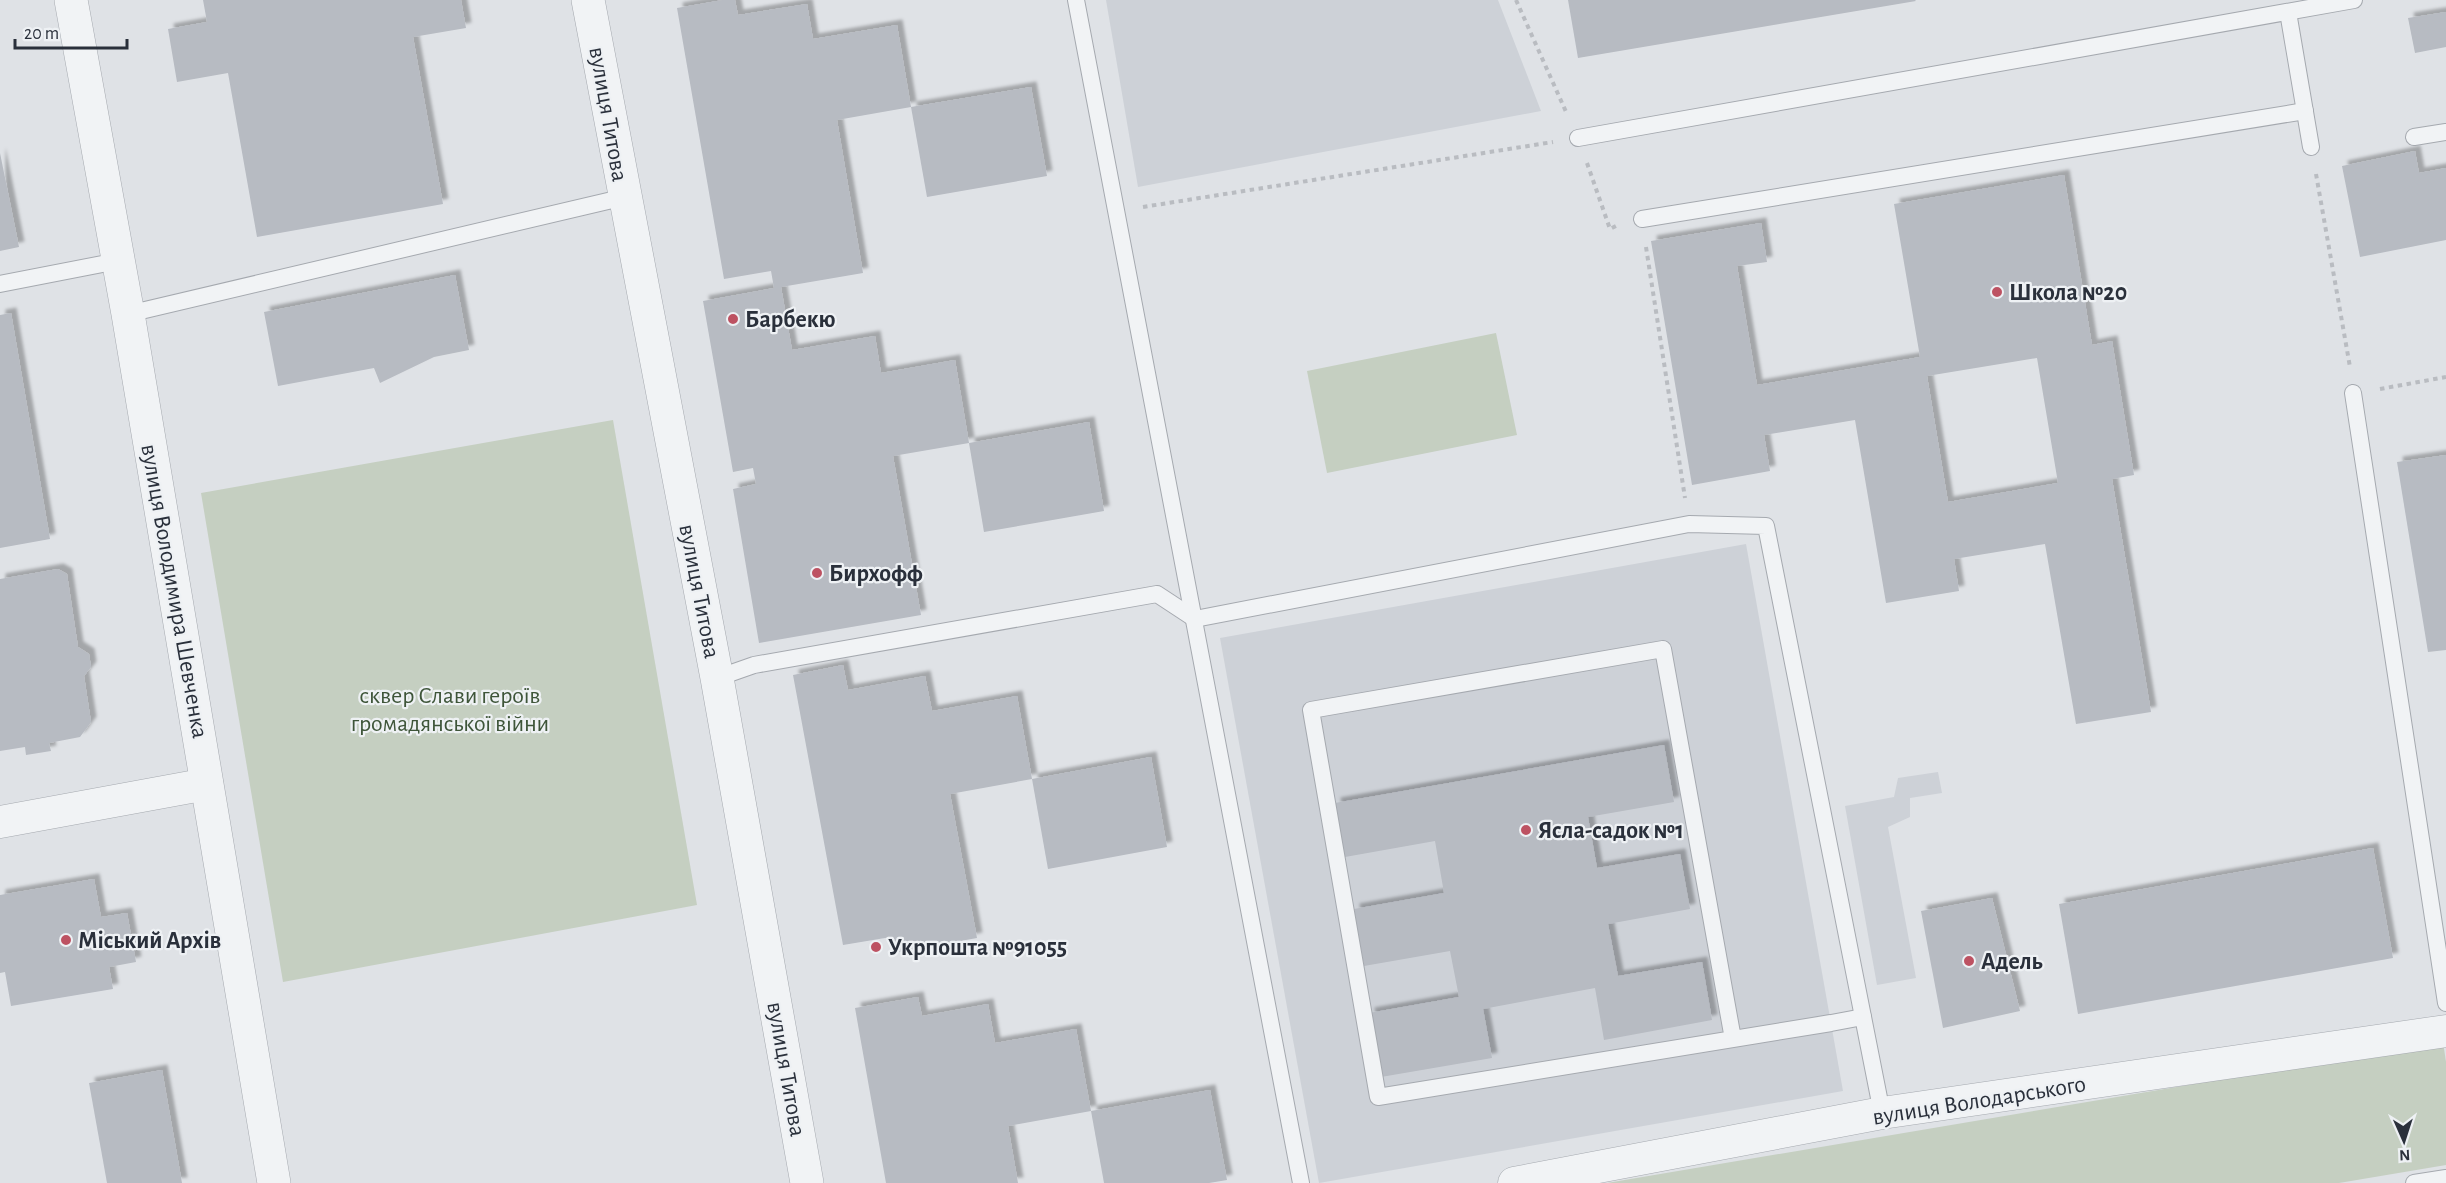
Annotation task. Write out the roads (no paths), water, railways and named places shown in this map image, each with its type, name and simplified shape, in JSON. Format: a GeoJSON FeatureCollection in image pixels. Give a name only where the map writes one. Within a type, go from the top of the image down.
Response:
{"type":"FeatureCollection","features":[{"type":"Feature","properties":{"kind":"street","name":"вулиця Володимира Шевченка"},"geometry":{"type":"LineString","coordinates":[[71,0],[128,314],[274,1183]]}},
{"type":"Feature","properties":{"kind":"street","name":"вулиця Титова"},"geometry":{"type":"LineString","coordinates":[[588,0],[717,678],[807,1183]]}},
{"type":"Feature","properties":{"kind":"street"},"geometry":{"type":"LineString","coordinates":[[0,822],[207,784]]}},
{"type":"Feature","properties":{"kind":"street","name":"вулиця Володарського"},"geometry":{"type":"LineString","coordinates":[[1514,1183],[1882,1113],[2446,1031]]}},
{"type":"Feature","properties":{"kind":"lane"},"geometry":{"type":"LineString","coordinates":[[1076,0],[1118,212],[1300,1183]]}},
{"type":"Feature","properties":{"kind":"lane"},"geometry":{"type":"LineString","coordinates":[[1578,138],[2354,0]]}},
{"type":"Feature","properties":{"kind":"lane"},"geometry":{"type":"LineString","coordinates":[[2288,12],[2311,147]]}},
{"type":"Feature","properties":{"kind":"lane"},"geometry":{"type":"LineString","coordinates":[[1642,219],[2305,111]]}},
{"type":"Feature","properties":{"kind":"lane"},"geometry":{"type":"LineString","coordinates":[[2414,137],[2446,132]]}},
{"type":"Feature","properties":{"kind":"lane"},"geometry":{"type":"LineString","coordinates":[[128,314],[624,197]]}},
{"type":"Feature","properties":{"kind":"lane"},"geometry":{"type":"LineString","coordinates":[[0,284],[118,261]]}},
{"type":"Feature","properties":{"kind":"lane"},"geometry":{"type":"LineString","coordinates":[[2354,393],[2446,1002]]}},
{"type":"Feature","properties":{"kind":"lane"},"geometry":{"type":"LineString","coordinates":[[717,678],[754,665],[1157,594],[1195,619],[1689,524],[1766,526],[1882,1113]]}},
{"type":"Feature","properties":{"kind":"lane"},"geometry":{"type":"LineString","coordinates":[[1733,1039],[1663,649],[1311,710],[1378,1097],[1733,1039],[1863,1017]]}},
{"type":"Feature","properties":{"kind":"lane"},"geometry":{"type":"LineString","coordinates":[[2414,1183],[2446,1178]]}},
{"type":"Feature","properties":{"kind":"place","name":"Школа №20"},"geometry":{"type":"Point","coordinates":[1997,292]}},
{"type":"Feature","properties":{"kind":"place","name":"Барбекю"},"geometry":{"type":"Point","coordinates":[733,319]}},
{"type":"Feature","properties":{"kind":"place","name":"Бирхофф"},"geometry":{"type":"Point","coordinates":[817,573]}},
{"type":"Feature","properties":{"kind":"place","name":"Ясла-садок №1"},"geometry":{"type":"Point","coordinates":[1526,830]}},
{"type":"Feature","properties":{"kind":"place","name":"Міський Архів"},"geometry":{"type":"Point","coordinates":[66,940]}},
{"type":"Feature","properties":{"kind":"place","name":"Укрпошта №91055"},"geometry":{"type":"Point","coordinates":[876,947]}},
{"type":"Feature","properties":{"kind":"place","name":"Адель"},"geometry":{"type":"Point","coordinates":[1969,961]}},
{"type":"Feature","properties":{"kind":"park label","name":"сквер Слави героїв громадянської війни"},"geometry":{"type":"Point","coordinates":[450,709]}}]}
